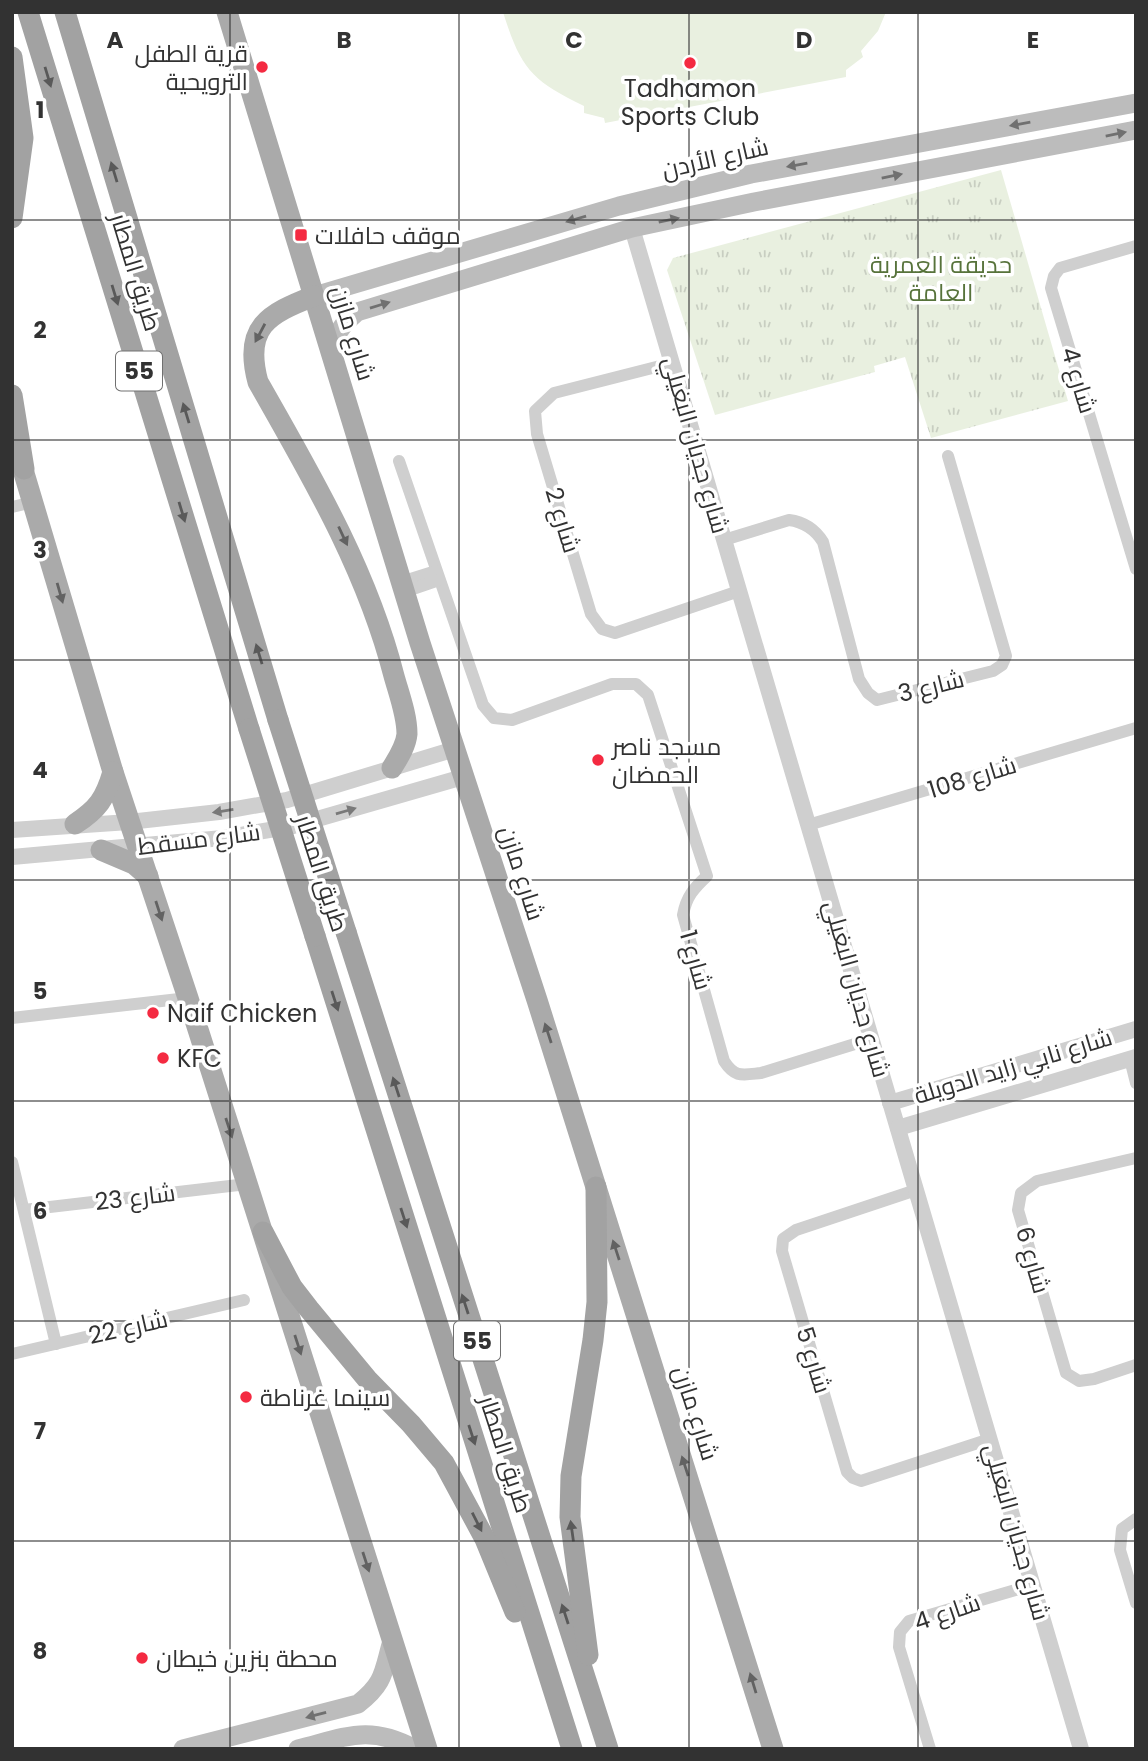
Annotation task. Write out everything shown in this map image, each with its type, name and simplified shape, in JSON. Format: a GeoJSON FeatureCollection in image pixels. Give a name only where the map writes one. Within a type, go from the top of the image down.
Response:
{"type":"FeatureCollection","features":[{"type":"Feature","properties":{"kind":"highway","name":"طريق المطار"},"geometry":{"type":"LineString","coordinates":[[28,12],[249,729],[572,1749]]}},
{"type":"Feature","properties":{"kind":"highway","name":"طريق المطار"},"geometry":{"type":"LineString","coordinates":[[65,12],[278,720],[608,1749]]}},
{"type":"Feature","properties":{"kind":"highway"},"geometry":{"type":"LineString","coordinates":[[81,12],[96,112]]}},
{"type":"Feature","properties":{"kind":"highway"},"geometry":{"type":"LineString","coordinates":[[12,57],[23,138],[12,218]]}},
{"type":"Feature","properties":{"kind":"highway"},"geometry":{"type":"LineString","coordinates":[[12,396],[24,469]]}},
{"type":"Feature","properties":{"kind":"highway"},"geometry":{"type":"LineString","coordinates":[[592,1696],[570,1517],[571,1476],[597,1302],[596,1187]]}},
{"type":"Feature","properties":{"kind":"highway"},"geometry":{"type":"LineString","coordinates":[[263,1232],[292,1287],[367,1379],[429,1445],[456,1483],[485,1539],[572,1749]]}},
{"type":"Feature","properties":{"kind":"main road","name":"شارع مازن"},"geometry":{"type":"LineString","coordinates":[[227,12],[403,587],[773,1749]]}},
{"type":"Feature","properties":{"kind":"main road","name":"شارع الأردن"},"geometry":{"type":"LineString","coordinates":[[314,296],[619,206],[751,174],[1136,103]]}},
{"type":"Feature","properties":{"kind":"main road"},"geometry":{"type":"LineString","coordinates":[[1057,117],[1051,123],[1049,132],[1056,142],[1064,144]]}},
{"type":"Feature","properties":{"kind":"main road","name":"شارع الأردن"},"geometry":{"type":"LineString","coordinates":[[329,345],[345,323],[358,312],[632,228],[754,202],[1136,130]]}},
{"type":"Feature","properties":{"kind":"main road"},"geometry":{"type":"LineString","coordinates":[[751,174],[760,187],[754,202]]}},
{"type":"Feature","properties":{"kind":"main road"},"geometry":{"type":"LineString","coordinates":[[509,238],[509,256],[519,263]]}},
{"type":"Feature","properties":{"kind":"main road"},"geometry":{"type":"LineString","coordinates":[[314,296],[280,309],[261,327],[255,341],[252,361],[258,382],[331,510],[356,563],[378,621],[398,691],[407,735],[392,768]]}},
{"type":"Feature","properties":{"kind":"main road"},"geometry":{"type":"LineString","coordinates":[[12,434],[113,772],[188,998],[427,1749]]}},
{"type":"Feature","properties":{"kind":"main road"},"geometry":{"type":"LineString","coordinates":[[75,824],[94,812],[107,793],[113,772]]}},
{"type":"Feature","properties":{"kind":"main road"},"geometry":{"type":"LineString","coordinates":[[101,850],[134,864],[148,876]]}},
{"type":"Feature","properties":{"kind":"main road"},"geometry":{"type":"LineString","coordinates":[[183,1749],[358,1704],[375,1690],[383,1674],[391,1641]]}},
{"type":"Feature","properties":{"kind":"main road"},"geometry":{"type":"LineString","coordinates":[[358,1704],[377,1739]]}},
{"type":"Feature","properties":{"kind":"main road"},"geometry":{"type":"LineString","coordinates":[[298,1749],[377,1739],[401,1741],[415,1749]]}},
{"type":"Feature","properties":{"kind":"street","name":"شارع جديان البغيلي"},"geometry":{"type":"LineString","coordinates":[[632,228],[1081,1749]]}},
{"type":"Feature","properties":{"kind":"street","name":"شارع 4"},"geometry":{"type":"LineString","coordinates":[[1136,246],[1060,268],[1054,276],[1051,288],[1136,569]]}},
{"type":"Feature","properties":{"kind":"street","name":"شارع 2"},"geometry":{"type":"LineString","coordinates":[[672,363],[554,393],[535,411],[537,434],[591,614],[602,629],[615,633],[739,591]]}},
{"type":"Feature","properties":{"kind":"street","name":"شارع 3"},"geometry":{"type":"LineString","coordinates":[[724,540],[789,520],[800,522],[818,533],[823,542],[859,679],[868,693],[877,700],[993,671],[1002,665],[1006,656],[948,456]]}},
{"type":"Feature","properties":{"kind":"street","name":"شارع 1"},"geometry":{"type":"LineString","coordinates":[[399,461],[483,705],[494,718],[512,720],[612,684],[636,684],[648,695],[707,876],[693,888],[685,903],[683,915],[724,1060],[731,1071],[743,1075],[761,1073],[872,1039]]}},
{"type":"Feature","properties":{"kind":"street"},"geometry":{"type":"LineString","coordinates":[[12,508],[33,502]]}},
{"type":"Feature","properties":{"kind":"street"},"geometry":{"type":"LineString","coordinates":[[403,587],[438,575]]}},
{"type":"Feature","properties":{"kind":"street","name":"شارع 108"},"geometry":{"type":"LineString","coordinates":[[808,825],[1136,728]]}},
{"type":"Feature","properties":{"kind":"street","name":"شارع مسقط"},"geometry":{"type":"LineString","coordinates":[[12,830],[129,822],[219,812],[287,800],[455,749]]}},
{"type":"Feature","properties":{"kind":"street","name":"شارع مسقط"},"geometry":{"type":"LineString","coordinates":[[12,857],[223,838],[293,826],[463,777]]}},
{"type":"Feature","properties":{"kind":"street"},"geometry":{"type":"LineString","coordinates":[[12,1018],[188,998]]}},
{"type":"Feature","properties":{"kind":"street","name":"شارع نابي زايد الدويلة"},"geometry":{"type":"LineString","coordinates":[[890,1103],[1136,1029]]}},
{"type":"Feature","properties":{"kind":"street"},"geometry":{"type":"LineString","coordinates":[[1133,1058],[1136,1083]]}},
{"type":"Feature","properties":{"kind":"street","name":"شارع نابي زايد الدويلة"},"geometry":{"type":"LineString","coordinates":[[898,1128],[1133,1058]]}},
{"type":"Feature","properties":{"kind":"street"},"geometry":{"type":"LineString","coordinates":[[1038,1059],[1032,1063],[1031,1077],[1043,1085]]}},
{"type":"Feature","properties":{"kind":"street"},"geometry":{"type":"LineString","coordinates":[[1003,1070],[1011,1078],[1011,1095]]}},
{"type":"Feature","properties":{"kind":"street","name":"شارع 6"},"geometry":{"type":"LineString","coordinates":[[1136,1158],[1037,1181],[1021,1193],[1018,1210],[1066,1373],[1079,1381],[1094,1379],[1136,1365]]}},
{"type":"Feature","properties":{"kind":"street"},"geometry":{"type":"LineString","coordinates":[[12,1162],[56,1344]]}},
{"type":"Feature","properties":{"kind":"street","name":"شارع 23"},"geometry":{"type":"LineString","coordinates":[[24,1210],[247,1184]]}},
{"type":"Feature","properties":{"kind":"street","name":"شارع 5"},"geometry":{"type":"LineString","coordinates":[[916,1190],[796,1230],[783,1239],[782,1251],[847,1472],[861,1481],[990,1439]]}},
{"type":"Feature","properties":{"kind":"street","name":"شارع 22"},"geometry":{"type":"LineString","coordinates":[[12,1354],[244,1300]]}},
{"type":"Feature","properties":{"kind":"street"},"geometry":{"type":"LineString","coordinates":[[1136,1520],[1122,1529],[1120,1550],[1136,1603]]}},
{"type":"Feature","properties":{"kind":"street","name":"شارع 4"},"geometry":{"type":"LineString","coordinates":[[930,1749],[899,1647],[901,1632],[909,1621],[1033,1585]]}},
{"type":"Feature","properties":{"kind":"green space","name":"Tadhamon Sports Club"},"geometry":{"type":"Polygon","coordinates":[[[503,12],[886,12],[878,31],[861,51],[863,57],[846,70],[846,77],[605,123],[604,118],[584,113],[584,106],[552,88],[530,71],[516,47],[503,12]]]}},
{"type":"Feature","properties":{"kind":"green space","name":"حديقة العمرية العامة"},"geometry":{"type":"Polygon","coordinates":[[[1001,170],[1068,401],[931,438],[905,357],[874,366],[875,372],[715,415],[667,270],[673,258],[1001,170]]]}},
{"type":"Feature","properties":{"kind":"place","name":"Tadhamon Sports Club"},"geometry":{"type":"Point","coordinates":[690,63]}},
{"type":"Feature","properties":{"kind":"place","name":"قرية الطفل الترويحية"},"geometry":{"type":"Point","coordinates":[262,67]}},
{"type":"Feature","properties":{"kind":"place","name":"موقف حافلات"},"geometry":{"type":"Point","coordinates":[301,235]}},
{"type":"Feature","properties":{"kind":"place","name":"مسجد ناصر الحمضان"},"geometry":{"type":"Point","coordinates":[598,760]}},
{"type":"Feature","properties":{"kind":"place","name":"Naif Chicken"},"geometry":{"type":"Point","coordinates":[153,1013]}},
{"type":"Feature","properties":{"kind":"place","name":"KFC"},"geometry":{"type":"Point","coordinates":[163,1058]}},
{"type":"Feature","properties":{"kind":"place","name":"سينما غرناطة"},"geometry":{"type":"Point","coordinates":[246,1397]}},
{"type":"Feature","properties":{"kind":"place","name":"محطة بنزين خيطان"},"geometry":{"type":"Point","coordinates":[142,1658]}}]}
